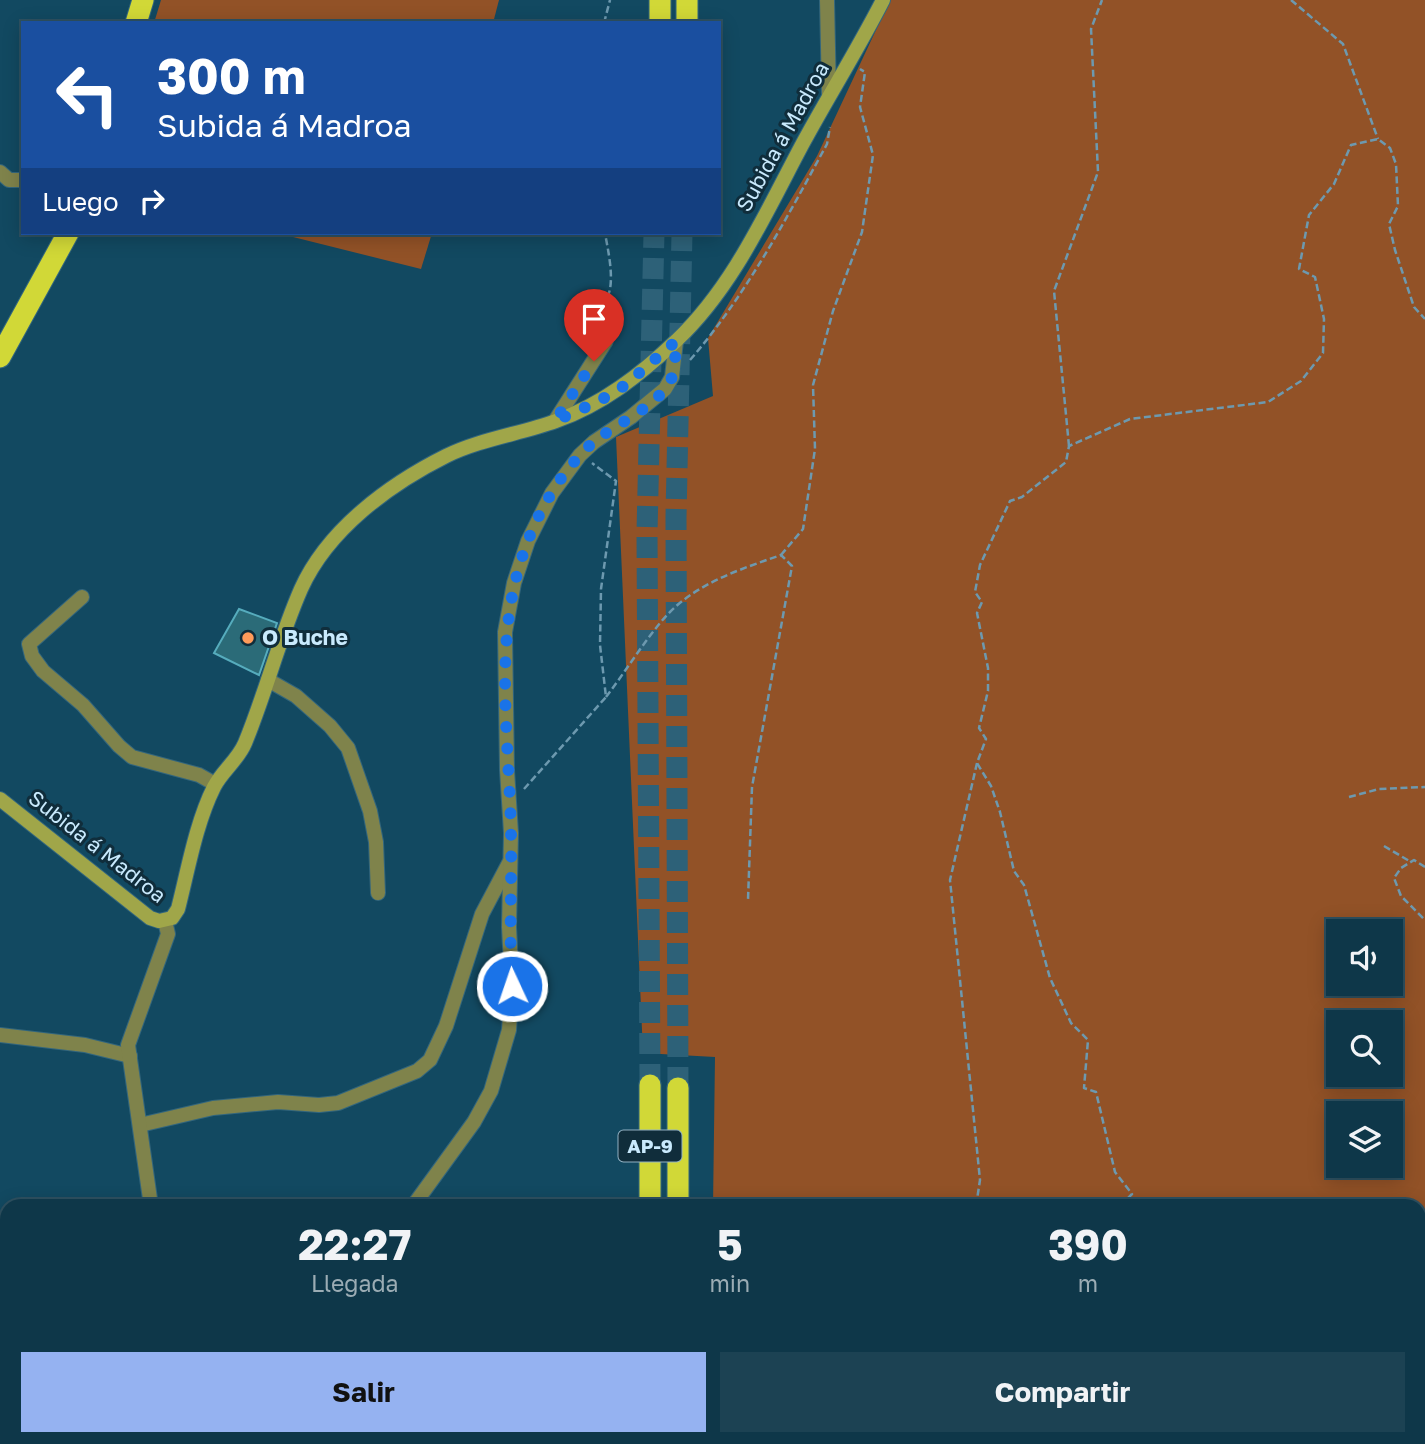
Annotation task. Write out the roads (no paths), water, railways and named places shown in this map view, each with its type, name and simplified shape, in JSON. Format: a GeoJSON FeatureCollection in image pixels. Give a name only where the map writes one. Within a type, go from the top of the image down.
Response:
{"type":"FeatureCollection","features":[{"type":"Feature","properties":{"kind":"highway"},"geometry":{"type":"LineString","coordinates":[[137,21],[143,0]]}},
{"type":"Feature","properties":{"kind":"highway"},"geometry":{"type":"LineString","coordinates":[[660,0],[660,21]]}},
{"type":"Feature","properties":{"kind":"highway"},"geometry":{"type":"LineString","coordinates":[[0,357],[67,235]]}},
{"type":"Feature","properties":{"kind":"highway","name":"AP-9"},"geometry":{"type":"LineString","coordinates":[[650,1085],[650,1199]]}},
{"type":"Feature","properties":{"kind":"highway","name":"AP-9"},"geometry":{"type":"LineString","coordinates":[[678,1088],[678,1199]]}},
{"type":"Feature","properties":{"kind":"street"},"geometry":{"type":"LineString","coordinates":[[827,0],[829,95]]}},
{"type":"Feature","properties":{"kind":"street","name":"Subida á Madroa"},"geometry":{"type":"LineString","coordinates":[[0,799],[150,918],[159,921],[172,918],[178,909],[206,806],[215,784],[244,745],[302,588],[316,562],[352,522],[403,480],[451,453],[555,421],[599,401],[624,386],[676,341],[697,319],[737,266],[883,0]]}},
{"type":"Feature","properties":{"kind":"street"},"geometry":{"type":"LineString","coordinates":[[0,172],[9,180],[21,180]]}},
{"type":"Feature","properties":{"kind":"street"},"geometry":{"type":"LineString","coordinates":[[555,421],[607,341]]}},
{"type":"Feature","properties":{"kind":"street"},"geometry":{"type":"LineString","coordinates":[[418,1199],[474,1122],[491,1091],[509,1030],[512,986],[509,927],[511,859],[505,642],[509,607],[528,541],[552,493],[580,455],[665,389],[672,377],[676,341]]}},
{"type":"Feature","properties":{"kind":"street"},"geometry":{"type":"LineString","coordinates":[[82,597],[29,644],[32,656],[43,671],[83,705],[132,757],[200,775],[215,784]]}},
{"type":"Feature","properties":{"kind":"street"},"geometry":{"type":"LineString","coordinates":[[268,680],[287,690],[313,711],[348,748],[370,811],[376,842],[378,893]]}},
{"type":"Feature","properties":{"kind":"street"},"geometry":{"type":"LineString","coordinates":[[140,1125],[213,1108],[278,1102],[319,1105],[338,1103],[417,1071],[430,1060],[446,1026],[482,914],[511,859]]}},
{"type":"Feature","properties":{"kind":"street"},"geometry":{"type":"LineString","coordinates":[[150,1199],[128,1045],[168,934],[165,920]]}},
{"type":"Feature","properties":{"kind":"street"},"geometry":{"type":"LineString","coordinates":[[0,1035],[85,1045],[130,1056]]}},
{"type":"Feature","properties":{"kind":"tunnel"},"geometry":{"type":"LineString","coordinates":[[650,1085],[647,532],[654,235]]}},
{"type":"Feature","properties":{"kind":"tunnel"},"geometry":{"type":"LineString","coordinates":[[678,1088],[676,517],[682,235]]}},
{"type":"Feature","properties":{"kind":"place","name":"O Buche"},"geometry":{"type":"Point","coordinates":[248,638]}}]}
